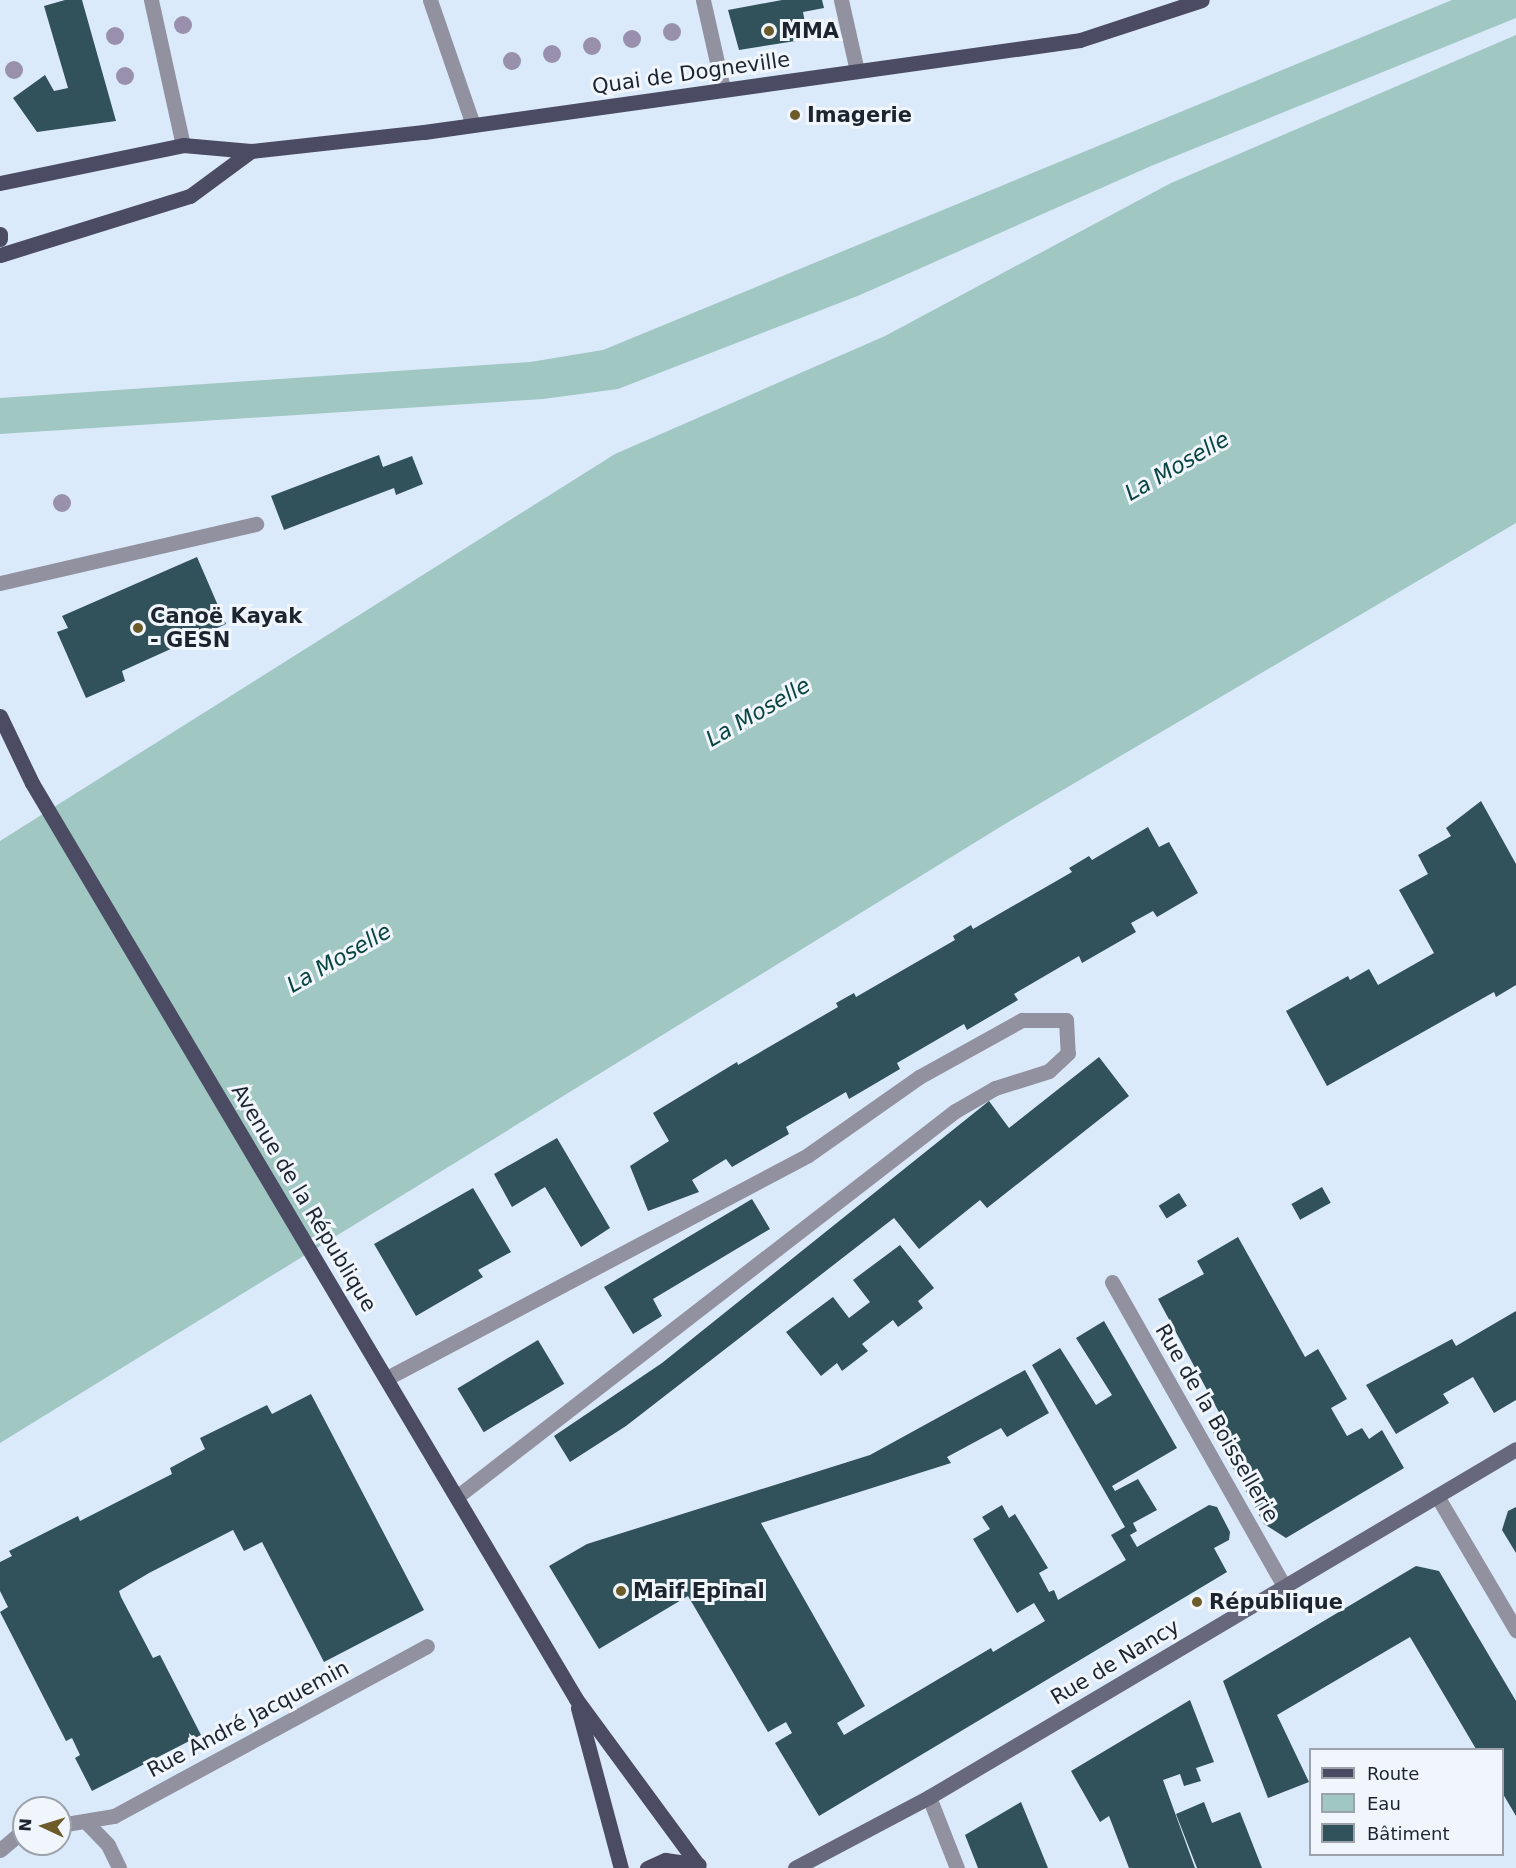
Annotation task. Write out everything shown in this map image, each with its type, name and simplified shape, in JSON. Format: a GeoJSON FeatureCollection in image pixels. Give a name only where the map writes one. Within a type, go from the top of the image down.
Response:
{"type":"FeatureCollection","features":[{"type":"Feature","properties":{"kind":"main road","name":"Quai de Dogneville"},"geometry":{"type":"LineString","coordinates":[[0,183],[183,145],[251,151],[473,125],[1080,40],[1202,0]]}},
{"type":"Feature","properties":{"kind":"main road","name":"Quai de Dogneville"},"geometry":{"type":"LineString","coordinates":[[0,255],[190,196],[251,151]]}},
{"type":"Feature","properties":{"kind":"main road"},"geometry":{"type":"LineString","coordinates":[[0,234],[0,239]]}},
{"type":"Feature","properties":{"kind":"main road","name":"Avenue de la République"},"geometry":{"type":"LineString","coordinates":[[0,716],[32,783],[458,1496],[576,1699],[701,1866]]}},
{"type":"Feature","properties":{"kind":"main road","name":"Rue de Nancy"},"geometry":{"type":"LineString","coordinates":[[795,1868],[929,1797],[1516,1449]]}},
{"type":"Feature","properties":{"kind":"main road","name":"Avenue de la République"},"geometry":{"type":"LineString","coordinates":[[576,1699],[621,1868]]}},
{"type":"Feature","properties":{"kind":"main road"},"geometry":{"type":"LineString","coordinates":[[647,1868],[665,1860],[701,1866]]}},
{"type":"Feature","properties":{"kind":"street"},"geometry":{"type":"LineString","coordinates":[[151,0],[183,145]]}},
{"type":"Feature","properties":{"kind":"street"},"geometry":{"type":"LineString","coordinates":[[430,0],[473,125]]}},
{"type":"Feature","properties":{"kind":"street"},"geometry":{"type":"LineString","coordinates":[[703,0],[723,89]]}},
{"type":"Feature","properties":{"kind":"street"},"geometry":{"type":"LineString","coordinates":[[841,0],[856,71]]}},
{"type":"Feature","properties":{"kind":"street"},"geometry":{"type":"LineString","coordinates":[[0,583],[256,524]]}},
{"type":"Feature","properties":{"kind":"street"},"geometry":{"type":"LineString","coordinates":[[387,1378],[808,1155],[919,1077],[1022,1020],[1066,1020],[1068,1053],[1049,1071],[995,1088],[955,1112],[458,1496]]}},
{"type":"Feature","properties":{"kind":"street","name":"Rue de la Boissellerie"},"geometry":{"type":"LineString","coordinates":[[1112,1282],[1284,1586]]}},
{"type":"Feature","properties":{"kind":"street"},"geometry":{"type":"LineString","coordinates":[[1437,1496],[1516,1630]]}},
{"type":"Feature","properties":{"kind":"street","name":"Rue André Jacquemin"},"geometry":{"type":"LineString","coordinates":[[72,1825],[114,1816],[427,1646]]}},
{"type":"Feature","properties":{"kind":"street"},"geometry":{"type":"LineString","coordinates":[[929,1797],[957,1868]]}},
{"type":"Feature","properties":{"kind":"street"},"geometry":{"type":"LineString","coordinates":[[87,1823],[108,1845],[118,1868]]}},
{"type":"Feature","properties":{"kind":"street"},"geometry":{"type":"LineString","coordinates":[[0,1850],[12,1840]]}},
{"type":"Feature","properties":{"kind":"water"},"geometry":{"type":"Polygon","coordinates":[[[1452,0],[1516,0],[1516,18],[1151,166],[860,295],[618,389],[543,399],[0,434],[0,398],[530,362],[603,350],[1452,0]]]}},
{"type":"Feature","properties":{"kind":"water","name":"La Moselle"},"geometry":{"type":"Polygon","coordinates":[[[1516,35],[1516,523],[1005,824],[0,1443],[0,841],[615,454],[885,336],[1171,183],[1516,35]]]}},
{"type":"Feature","properties":{"kind":"building"},"geometry":{"type":"Polygon","coordinates":[[[65,0],[82,0],[116,121],[37,132],[13,98],[45,75],[54,91],[68,88],[44,6],[65,0]]]}},
{"type":"Feature","properties":{"kind":"building"},"geometry":{"type":"Polygon","coordinates":[[[782,0],[822,0],[824,8],[803,12],[808,39],[739,50],[728,10],[782,0]]]}},
{"type":"Feature","properties":{"kind":"building"},"geometry":{"type":"Polygon","coordinates":[[[379,455],[383,467],[412,456],[423,484],[396,495],[394,488],[284,530],[271,496],[379,455]]]}},
{"type":"Feature","properties":{"kind":"building"},"geometry":{"type":"Polygon","coordinates":[[[197,557],[226,624],[122,671],[125,681],[86,698],[57,632],[68,628],[62,616],[197,557]]]}},
{"type":"Feature","properties":{"kind":"building"},"geometry":{"type":"Polygon","coordinates":[[[1481,801],[1516,864],[1516,985],[1496,997],[1494,992],[1327,1086],[1286,1011],[1348,976],[1350,980],[1369,969],[1378,985],[1434,953],[1399,890],[1428,874],[1418,855],[1451,836],[1446,828],[1481,801]]]}},
{"type":"Feature","properties":{"kind":"building"},"geometry":{"type":"Polygon","coordinates":[[[1148,827],[1159,847],[1169,842],[1198,893],[1157,917],[1153,911],[1131,923],[1136,932],[1082,963],[1079,956],[1014,994],[1018,1000],[967,1030],[964,1024],[897,1063],[900,1069],[849,1099],[846,1092],[786,1127],[789,1134],[732,1167],[726,1159],[692,1180],[699,1192],[648,1211],[630,1166],[669,1141],[653,1113],[737,1062],[738,1065],[838,1007],[836,1003],[854,993],[856,997],[955,940],[953,936],[971,925],[973,929],[1072,872],[1069,868],[1089,856],[1092,860],[1148,827]]]}},
{"type":"Feature","properties":{"kind":"building"},"geometry":{"type":"Polygon","coordinates":[[[1099,1057],[1129,1096],[987,1208],[980,1200],[919,1249],[894,1218],[626,1426],[570,1462],[554,1436],[662,1363],[989,1101],[1009,1128],[1099,1057]]]}},
{"type":"Feature","properties":{"kind":"building"},"geometry":{"type":"Polygon","coordinates":[[[557,1138],[610,1228],[581,1247],[545,1187],[512,1207],[494,1174],[557,1138]]]}},
{"type":"Feature","properties":{"kind":"building"},"geometry":{"type":"Polygon","coordinates":[[[1322,1187],[1331,1203],[1300,1220],[1291,1204],[1322,1187]]]}},
{"type":"Feature","properties":{"kind":"building"},"geometry":{"type":"Polygon","coordinates":[[[473,1188],[511,1252],[478,1270],[483,1277],[416,1316],[374,1244],[473,1188]]]}},
{"type":"Feature","properties":{"kind":"building"},"geometry":{"type":"Polygon","coordinates":[[[1179,1193],[1187,1206],[1167,1218],[1159,1206],[1179,1193]]]}},
{"type":"Feature","properties":{"kind":"building"},"geometry":{"type":"Polygon","coordinates":[[[752,1199],[770,1229],[653,1299],[662,1316],[633,1334],[604,1287],[752,1199]]]}},
{"type":"Feature","properties":{"kind":"building"},"geometry":{"type":"Polygon","coordinates":[[[1238,1237],[1305,1357],[1318,1349],[1347,1399],[1331,1408],[1347,1436],[1362,1428],[1369,1439],[1382,1430],[1404,1468],[1286,1538],[1264,1524],[1208,1423],[1221,1416],[1158,1299],[1204,1274],[1197,1261],[1238,1237]]]}},
{"type":"Feature","properties":{"kind":"building"},"geometry":{"type":"Polygon","coordinates":[[[900,1245],[934,1288],[918,1301],[923,1308],[898,1327],[893,1320],[862,1344],[868,1351],[842,1371],[837,1363],[821,1376],[786,1332],[833,1297],[849,1318],[870,1302],[853,1280],[900,1245]]]}},
{"type":"Feature","properties":{"kind":"building"},"geometry":{"type":"Polygon","coordinates":[[[1516,1311],[1516,1400],[1494,1413],[1473,1377],[1443,1394],[1449,1403],[1396,1434],[1366,1385],[1452,1339],[1456,1346],[1516,1311]]]}},
{"type":"Feature","properties":{"kind":"building"},"geometry":{"type":"Polygon","coordinates":[[[1104,1321],[1177,1448],[1112,1486],[1115,1491],[1138,1479],[1157,1510],[1133,1523],[1137,1531],[1130,1535],[1137,1547],[1209,1505],[1217,1507],[1230,1532],[1229,1540],[1214,1548],[1227,1572],[819,1816],[775,1743],[792,1733],[786,1722],[768,1732],[688,1596],[599,1649],[549,1566],[587,1544],[870,1455],[1025,1370],[1049,1413],[1007,1437],[1001,1428],[947,1457],[951,1463],[761,1523],[865,1706],[837,1723],[844,1735],[991,1648],[993,1652],[1045,1621],[1034,1603],[1017,1613],[973,1539],[990,1529],[982,1517],[1002,1505],[1009,1518],[1015,1514],[1048,1568],[1039,1573],[1049,1592],[1054,1590],[1058,1600],[1126,1560],[1111,1535],[1125,1527],[1032,1365],[1060,1348],[1096,1405],[1112,1395],[1076,1338],[1104,1321]]]}},
{"type":"Feature","properties":{"kind":"building"},"geometry":{"type":"Polygon","coordinates":[[[538,1340],[564,1384],[484,1432],[457,1388],[538,1340]]]}},
{"type":"Feature","properties":{"kind":"building"},"geometry":{"type":"Polygon","coordinates":[[[311,1394],[424,1610],[324,1662],[262,1542],[244,1551],[233,1530],[149,1573],[119,1591],[153,1658],[160,1655],[201,1735],[92,1791],[75,1758],[80,1755],[72,1738],[66,1741],[0,1612],[8,1607],[0,1591],[0,1562],[12,1556],[9,1551],[78,1516],[80,1521],[172,1474],[170,1468],[205,1449],[200,1438],[267,1405],[272,1414],[311,1394]]]}},
{"type":"Feature","properties":{"kind":"building"},"geometry":{"type":"Polygon","coordinates":[[[1516,1507],[1516,1553],[1502,1530],[1508,1511],[1516,1507]]]}},
{"type":"Feature","properties":{"kind":"building"},"geometry":{"type":"Polygon","coordinates":[[[1416,1566],[1439,1571],[1516,1701],[1516,1816],[1504,1796],[1504,1748],[1475,1748],[1410,1637],[1277,1715],[1309,1782],[1268,1798],[1223,1681],[1416,1566]]]}},
{"type":"Feature","properties":{"kind":"building"},"geometry":{"type":"Polygon","coordinates":[[[1190,1700],[1214,1762],[1196,1768],[1201,1781],[1184,1786],[1180,1774],[1163,1780],[1195,1868],[1129,1868],[1109,1816],[1100,1822],[1071,1771],[1190,1700]]]}},
{"type":"Feature","properties":{"kind":"building"},"geometry":{"type":"Polygon","coordinates":[[[1021,1802],[1048,1868],[978,1868],[965,1835],[1021,1802]]]}},
{"type":"Feature","properties":{"kind":"building"},"geometry":{"type":"Polygon","coordinates":[[[1204,1802],[1212,1823],[1240,1812],[1262,1868],[1197,1868],[1176,1814],[1204,1802]]]}},
{"type":"Feature","properties":{"kind":"place","name":"MMA"},"geometry":{"type":"Point","coordinates":[769,31]}},
{"type":"Feature","properties":{"kind":"place","name":"Imagerie"},"geometry":{"type":"Point","coordinates":[795,115]}},
{"type":"Feature","properties":{"kind":"place","name":"Canoë Kayak - GESN"},"geometry":{"type":"Point","coordinates":[138,628]}},
{"type":"Feature","properties":{"kind":"place","name":"Maif Epinal"},"geometry":{"type":"Point","coordinates":[621,1591]}},
{"type":"Feature","properties":{"kind":"place","name":"République"},"geometry":{"type":"Point","coordinates":[1197,1602]}}]}
